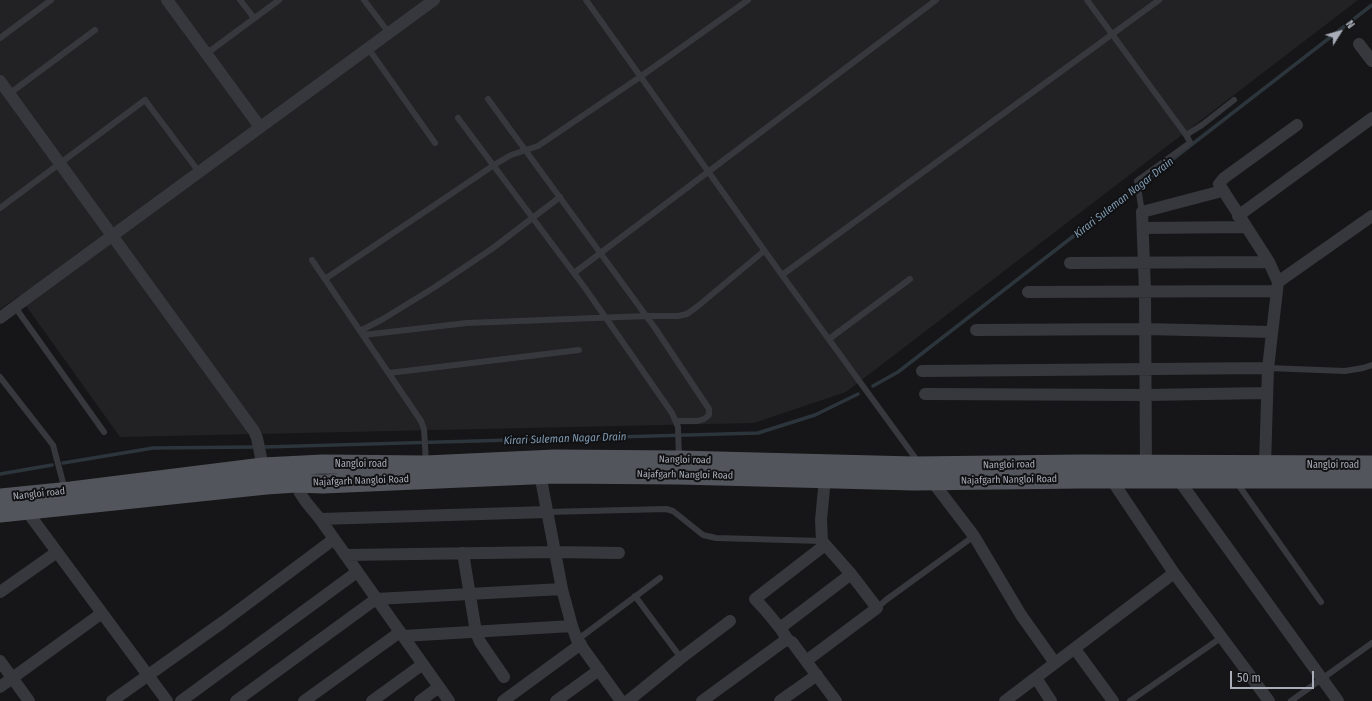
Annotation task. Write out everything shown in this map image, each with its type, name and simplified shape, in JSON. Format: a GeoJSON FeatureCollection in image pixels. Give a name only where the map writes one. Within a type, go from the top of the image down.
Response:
{"type":"FeatureCollection","features":[{"type":"Feature","properties":{"kind":"main road","name":"Nangloi road"},"geometry":{"type":"LineString","coordinates":[[0,498],[263,466],[294,474],[323,464],[425,456],[555,459],[679,452],[927,473]]}},
{"type":"Feature","properties":{"kind":"main road","name":"Nangloi road"},"geometry":{"type":"LineString","coordinates":[[1109,472],[1146,472],[1265,465],[1372,465]]}},
{"type":"Feature","properties":{"kind":"main road","name":"Najafgarh Nangloi Road"},"geometry":{"type":"LineString","coordinates":[[0,513],[266,485],[294,474],[324,484],[540,474],[825,478],[927,473],[1109,472]]}},
{"type":"Feature","properties":{"kind":"main road"},"geometry":{"type":"LineString","coordinates":[[1146,472],[1178,479],[1372,479]]}},
{"type":"Feature","properties":{"kind":"street"},"geometry":{"type":"LineString","coordinates":[[167,0],[260,127]]}},
{"type":"Feature","properties":{"kind":"street"},"geometry":{"type":"LineString","coordinates":[[0,318],[368,48],[427,2]]}},
{"type":"Feature","properties":{"kind":"street"},"geometry":{"type":"LineString","coordinates":[[1359,44],[1372,61]]}},
{"type":"Feature","properties":{"kind":"street"},"geometry":{"type":"LineString","coordinates":[[0,81],[254,431],[263,466]]}},
{"type":"Feature","properties":{"kind":"street"},"geometry":{"type":"LineString","coordinates":[[1238,216],[1372,118]]}},
{"type":"Feature","properties":{"kind":"street"},"geometry":{"type":"LineString","coordinates":[[1265,465],[1268,368],[1277,287],[1269,262],[1238,216],[1219,184],[1297,125]]}},
{"type":"Feature","properties":{"kind":"street"},"geometry":{"type":"LineString","coordinates":[[1146,472],[1146,329],[1141,206],[1222,191]]}},
{"type":"Feature","properties":{"kind":"street"},"geometry":{"type":"LineString","coordinates":[[1028,292],[1145,291],[1277,287],[1372,216]]}},
{"type":"Feature","properties":{"kind":"street"},"geometry":{"type":"LineString","coordinates":[[1143,228],[1246,227]]}},
{"type":"Feature","properties":{"kind":"street"},"geometry":{"type":"LineString","coordinates":[[1070,263],[1269,262]]}},
{"type":"Feature","properties":{"kind":"street"},"geometry":{"type":"LineString","coordinates":[[976,330],[1146,329],[1272,332]]}},
{"type":"Feature","properties":{"kind":"street"},"geometry":{"type":"LineString","coordinates":[[922,371],[1268,368]]}},
{"type":"Feature","properties":{"kind":"street"},"geometry":{"type":"LineString","coordinates":[[925,394],[1146,395],[1267,393]]}},
{"type":"Feature","properties":{"kind":"street"},"geometry":{"type":"LineString","coordinates":[[1109,472],[1174,573],[1270,701]]}},
{"type":"Feature","properties":{"kind":"street"},"geometry":{"type":"LineString","coordinates":[[927,473],[974,536],[1021,614],[1055,663]]}},
{"type":"Feature","properties":{"kind":"street"},"geometry":{"type":"LineString","coordinates":[[294,474],[306,502],[320,519],[449,701]]}},
{"type":"Feature","properties":{"kind":"street"},"geometry":{"type":"LineString","coordinates":[[540,474],[562,589],[572,626],[579,642],[621,701]]}},
{"type":"Feature","properties":{"kind":"street"},"geometry":{"type":"LineString","coordinates":[[806,660],[877,608],[851,574],[823,543],[821,520],[825,478]]}},
{"type":"Feature","properties":{"kind":"street"},"geometry":{"type":"LineString","coordinates":[[1178,479],[1338,701]]}},
{"type":"Feature","properties":{"kind":"street"},"geometry":{"type":"LineString","coordinates":[[26,510],[167,701]]}},
{"type":"Feature","properties":{"kind":"street"},"geometry":{"type":"LineString","coordinates":[[320,519],[547,512]]}},
{"type":"Feature","properties":{"kind":"street"},"geometry":{"type":"LineString","coordinates":[[112,701],[223,622],[334,539]]}},
{"type":"Feature","properties":{"kind":"street"},"geometry":{"type":"LineString","coordinates":[[823,543],[755,599],[780,628],[788,640],[792,642],[836,701]]}},
{"type":"Feature","properties":{"kind":"street"},"geometry":{"type":"LineString","coordinates":[[0,592],[57,552]]}},
{"type":"Feature","properties":{"kind":"street"},"geometry":{"type":"LineString","coordinates":[[345,555],[555,552],[619,553]]}},
{"type":"Feature","properties":{"kind":"street"},"geometry":{"type":"LineString","coordinates":[[463,553],[476,632],[480,642],[504,677]]}},
{"type":"Feature","properties":{"kind":"street"},"geometry":{"type":"LineString","coordinates":[[181,701],[357,572]]}},
{"type":"Feature","properties":{"kind":"street"},"geometry":{"type":"LineString","coordinates":[[1005,701],[1174,573]]}},
{"type":"Feature","properties":{"kind":"street"},"geometry":{"type":"LineString","coordinates":[[780,628],[851,574]]}},
{"type":"Feature","properties":{"kind":"street"},"geometry":{"type":"LineString","coordinates":[[236,701],[376,599],[562,589]]}},
{"type":"Feature","properties":{"kind":"street"},"geometry":{"type":"LineString","coordinates":[[0,687],[102,613]]}},
{"type":"Feature","properties":{"kind":"street"},"geometry":{"type":"LineString","coordinates":[[628,701],[730,621]]}},
{"type":"Feature","properties":{"kind":"street"},"geometry":{"type":"LineString","coordinates":[[304,701],[401,634],[476,632],[572,626]]}},
{"type":"Feature","properties":{"kind":"street"},"geometry":{"type":"LineString","coordinates":[[702,701],[788,640]]}},
{"type":"Feature","properties":{"kind":"street"},"geometry":{"type":"LineString","coordinates":[[503,701],[579,642]]}},
{"type":"Feature","properties":{"kind":"street"},"geometry":{"type":"LineString","coordinates":[[1075,649],[1113,701]]}},
{"type":"Feature","properties":{"kind":"street"},"geometry":{"type":"LineString","coordinates":[[0,661],[29,701]]}},
{"type":"Feature","properties":{"kind":"street"},"geometry":{"type":"LineString","coordinates":[[372,701],[423,664]]}},
{"type":"Feature","properties":{"kind":"street"},"geometry":{"type":"LineString","coordinates":[[556,701],[599,670]]}},
{"type":"Feature","properties":{"kind":"street"},"geometry":{"type":"LineString","coordinates":[[780,701],[817,675]]}},
{"type":"Feature","properties":{"kind":"street"},"geometry":{"type":"LineString","coordinates":[[1036,678],[1051,701]]}},
{"type":"Feature","properties":{"kind":"street"},"geometry":{"type":"LineString","coordinates":[[420,701],[439,687]]}},
{"type":"Feature","properties":{"kind":"lane"},"geometry":{"type":"LineString","coordinates":[[0,38],[51,0]]}},
{"type":"Feature","properties":{"kind":"lane"},"geometry":{"type":"LineString","coordinates":[[240,0],[254,18]]}},
{"type":"Feature","properties":{"kind":"lane"},"geometry":{"type":"LineString","coordinates":[[206,54],[279,0]]}},
{"type":"Feature","properties":{"kind":"lane"},"geometry":{"type":"LineString","coordinates":[[364,0],[388,33]]}},
{"type":"Feature","properties":{"kind":"lane"},"geometry":{"type":"LineString","coordinates":[[325,279],[494,165],[511,155],[538,146],[640,77],[748,0]]}},
{"type":"Feature","properties":{"kind":"lane"},"geometry":{"type":"LineString","coordinates":[[574,273],[936,0]]}},
{"type":"Feature","properties":{"kind":"lane"},"geometry":{"type":"LineString","coordinates":[[1087,0],[1190,140],[1189,144],[1138,180],[1136,184],[1141,206]]}},
{"type":"Feature","properties":{"kind":"lane"},"geometry":{"type":"LineString","coordinates":[[782,275],[1159,0]]}},
{"type":"Feature","properties":{"kind":"lane"},"geometry":{"type":"LineString","coordinates":[[589,1],[640,77],[764,251],[927,473]]}},
{"type":"Feature","properties":{"kind":"lane"},"geometry":{"type":"LineString","coordinates":[[9,94],[95,30]]}},
{"type":"Feature","properties":{"kind":"lane"},"geometry":{"type":"LineString","coordinates":[[368,48],[435,143]]}},
{"type":"Feature","properties":{"kind":"lane"},"geometry":{"type":"LineString","coordinates":[[488,99],[647,316],[709,409],[709,415],[704,419],[677,424]]}},
{"type":"Feature","properties":{"kind":"lane"},"geometry":{"type":"LineString","coordinates":[[0,208],[145,100],[199,172]]}},
{"type":"Feature","properties":{"kind":"lane"},"geometry":{"type":"LineString","coordinates":[[1186,135],[1234,100]]}},
{"type":"Feature","properties":{"kind":"lane"},"geometry":{"type":"LineString","coordinates":[[458,118],[607,318],[672,413],[677,424],[679,452]]}},
{"type":"Feature","properties":{"kind":"lane"},"geometry":{"type":"LineString","coordinates":[[362,333],[435,288],[560,197]]}},
{"type":"Feature","properties":{"kind":"lane"},"geometry":{"type":"LineString","coordinates":[[362,333],[467,323],[678,316],[687,314],[764,251]]}},
{"type":"Feature","properties":{"kind":"lane"},"geometry":{"type":"LineString","coordinates":[[312,260],[421,421],[424,429],[425,456]]}},
{"type":"Feature","properties":{"kind":"lane"},"geometry":{"type":"LineString","coordinates":[[829,339],[910,279]]}},
{"type":"Feature","properties":{"kind":"lane"},"geometry":{"type":"LineString","coordinates":[[15,307],[104,432]]}},
{"type":"Feature","properties":{"kind":"lane"},"geometry":{"type":"LineString","coordinates":[[389,373],[579,350]]}},
{"type":"Feature","properties":{"kind":"lane"},"geometry":{"type":"LineString","coordinates":[[1268,368],[1345,371],[1363,368],[1372,364]]}},
{"type":"Feature","properties":{"kind":"lane"},"geometry":{"type":"LineString","coordinates":[[0,377],[53,445],[65,491]]}},
{"type":"Feature","properties":{"kind":"lane"},"geometry":{"type":"LineString","coordinates":[[1234,480],[1321,602]]}},
{"type":"Feature","properties":{"kind":"lane"},"geometry":{"type":"LineString","coordinates":[[547,512],[666,509],[673,511],[703,534],[716,538],[823,543]]}},
{"type":"Feature","properties":{"kind":"lane"},"geometry":{"type":"LineString","coordinates":[[877,608],[974,536]]}},
{"type":"Feature","properties":{"kind":"lane"},"geometry":{"type":"LineString","coordinates":[[579,642],[635,596],[660,578]]}},
{"type":"Feature","properties":{"kind":"lane"},"geometry":{"type":"LineString","coordinates":[[635,596],[681,658]]}},
{"type":"Feature","properties":{"kind":"lane"},"geometry":{"type":"LineString","coordinates":[[1130,701],[1222,638]]}},
{"type":"Feature","properties":{"kind":"lane"},"geometry":{"type":"LineString","coordinates":[[1291,701],[1372,642]]}},
{"type":"Feature","properties":{"kind":"shaded area"},"geometry":{"type":"Polygon","coordinates":[[[0,0],[1358,0],[846,392],[754,423],[120,437],[19,296],[0,309],[0,0]]]}},
{"type":"Feature","properties":{"kind":"waterway","name":"Kirari Suleman Nagar Drain"},"geometry":{"type":"LineString","coordinates":[[873,386],[898,372],[1372,5]]}},
{"type":"Feature","properties":{"kind":"waterway","name":"Kirari Suleman Nagar Drain"},"geometry":{"type":"LineString","coordinates":[[264,447],[758,433],[815,415],[858,394]]}},
{"type":"Feature","properties":{"kind":"waterway","name":"Kirari Suleman Nagar Drain"},"geometry":{"type":"LineString","coordinates":[[63,463],[153,448],[253,447]]}},
{"type":"Feature","properties":{"kind":"waterway","name":"Kirari Suleman Nagar Drain"},"geometry":{"type":"LineString","coordinates":[[0,474],[52,465]]}}]}
